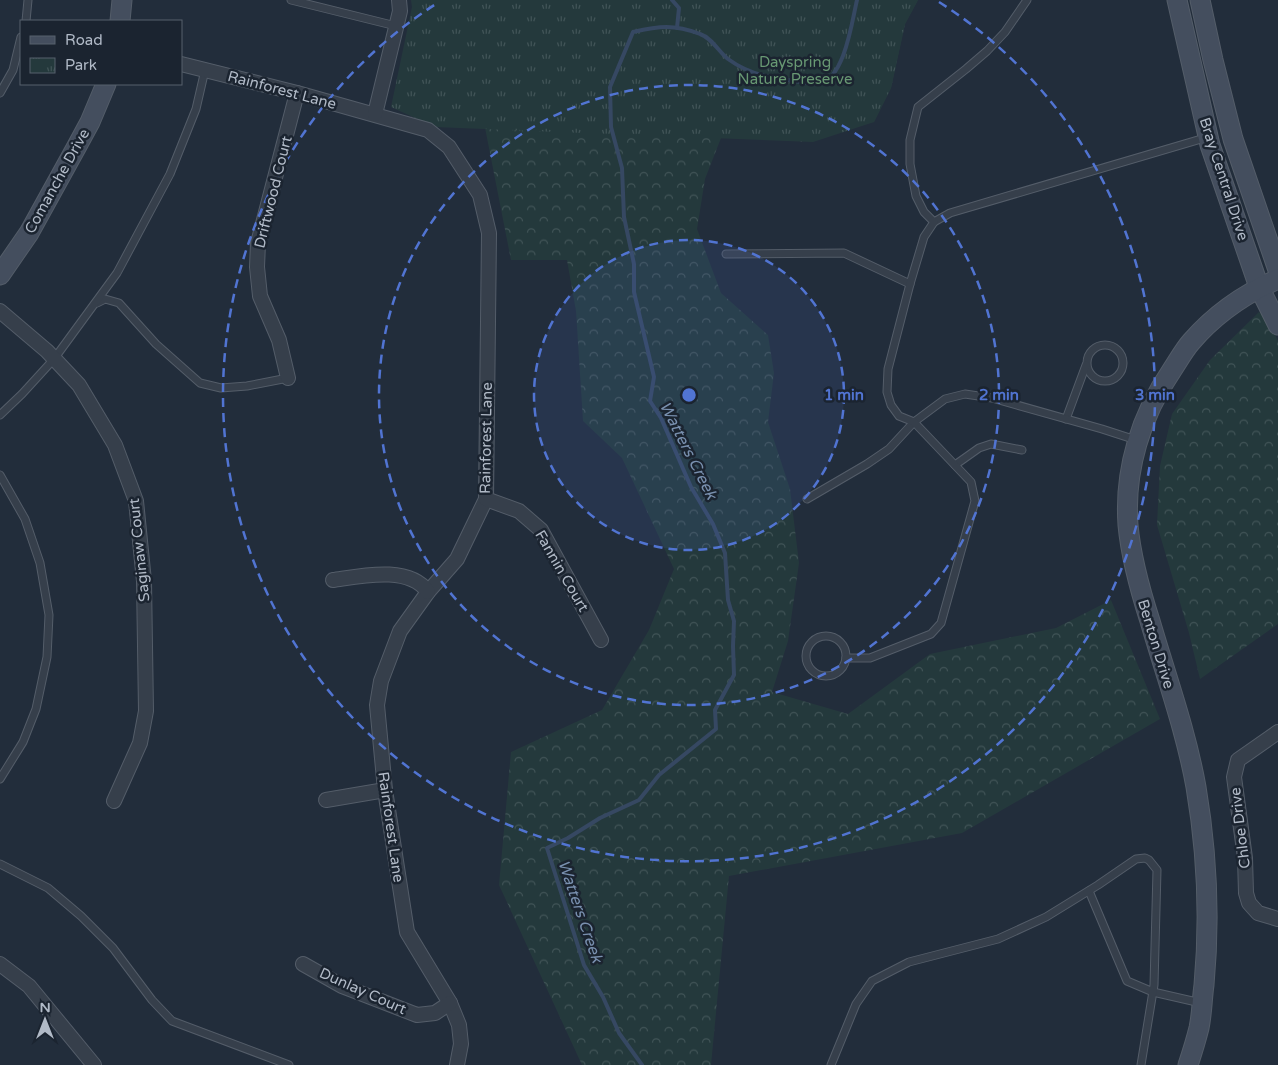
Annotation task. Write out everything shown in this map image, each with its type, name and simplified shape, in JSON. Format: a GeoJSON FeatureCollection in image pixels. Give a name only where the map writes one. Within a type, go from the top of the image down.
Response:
{"type":"FeatureCollection","features":[{"type":"Feature","properties":{"kind":"street"},"geometry":{"type":"LineString","coordinates":[[120,20],[122,0]]}},
{"type":"Feature","properties":{"kind":"street"},"geometry":{"type":"LineString","coordinates":[[375,114],[400,11],[399,0]]}},
{"type":"Feature","properties":{"kind":"street","name":"Bray Central Drive"},"geometry":{"type":"LineString","coordinates":[[1177,0],[1208,136],[1260,287],[1278,325]]}},
{"type":"Feature","properties":{"kind":"street","name":"Bray Central Drive"},"geometry":{"type":"LineString","coordinates":[[1200,0],[1233,139],[1278,270]]}},
{"type":"Feature","properties":{"kind":"street","name":"Rainforest Lane"},"geometry":{"type":"LineString","coordinates":[[182,64],[298,93],[428,130],[449,147],[480,194],[488,233],[486,499],[457,559],[428,592],[400,631],[381,682],[377,705],[385,790],[407,932],[450,1003],[459,1025],[461,1044],[457,1065]]}},
{"type":"Feature","properties":{"kind":"street","name":"Comanche Drive"},"geometry":{"type":"LineString","coordinates":[[0,275],[29,233],[90,122],[106,85]]}},
{"type":"Feature","properties":{"kind":"street","name":"Driftwood Court"},"geometry":{"type":"LineString","coordinates":[[288,378],[279,340],[260,296],[256,267],[258,243],[298,93]]}},
{"type":"Feature","properties":{"kind":"street","name":"Benton Drive"},"geometry":{"type":"LineString","coordinates":[[1188,1065],[1199,1027],[1208,947],[1202,824],[1187,751],[1132,558],[1128,523],[1130,480],[1137,440],[1149,408],[1164,381],[1191,342],[1225,309],[1247,294],[1278,279]]}},
{"type":"Feature","properties":{"kind":"street","name":"Saginaw Court"},"geometry":{"type":"LineString","coordinates":[[0,311],[79,384],[116,445],[136,501],[144,581],[146,711],[140,743],[114,801]]}},
{"type":"Feature","properties":{"kind":"street","name":"Fannin Court"},"geometry":{"type":"LineString","coordinates":[[486,499],[519,511],[541,530],[601,640]]}},
{"type":"Feature","properties":{"kind":"street"},"geometry":{"type":"LineString","coordinates":[[333,580],[370,574],[399,575],[422,585],[428,592]]}},
{"type":"Feature","properties":{"kind":"street","name":"Chloe Drive"},"geometry":{"type":"LineString","coordinates":[[1278,732],[1238,760],[1234,777],[1245,858],[1246,893],[1249,903],[1258,913],[1278,919]]}},
{"type":"Feature","properties":{"kind":"street"},"geometry":{"type":"LineString","coordinates":[[326,800],[385,790]]}},
{"type":"Feature","properties":{"kind":"street"},"geometry":{"type":"LineString","coordinates":[[0,964],[29,986],[94,1065]]}},
{"type":"Feature","properties":{"kind":"street","name":"Dunlay Court"},"geometry":{"type":"LineString","coordinates":[[304,964],[342,986],[417,1015],[434,1013],[450,1003]]}},
{"type":"Feature","properties":{"kind":"lane"},"geometry":{"type":"LineString","coordinates":[[26,20],[28,0]]}},
{"type":"Feature","properties":{"kind":"lane"},"geometry":{"type":"LineString","coordinates":[[291,0],[396,26]]}},
{"type":"Feature","properties":{"kind":"lane"},"geometry":{"type":"LineString","coordinates":[[934,222],[924,212],[916,196],[910,164],[910,140],[918,107],[987,51],[1005,32],[1027,0]]}},
{"type":"Feature","properties":{"kind":"lane"},"geometry":{"type":"LineString","coordinates":[[0,93],[13,70],[20,41]]}},
{"type":"Feature","properties":{"kind":"lane"},"geometry":{"type":"LineString","coordinates":[[0,415],[54,359],[116,273],[170,174],[196,109],[206,70]]}},
{"type":"Feature","properties":{"kind":"lane"},"geometry":{"type":"LineString","coordinates":[[0,74],[8,79]]}},
{"type":"Feature","properties":{"kind":"lane"},"geometry":{"type":"LineString","coordinates":[[846,658],[870,658],[931,634],[941,623],[975,501],[971,482],[914,422],[899,416],[891,405],[887,392],[888,369],[910,284],[924,237],[934,222],[950,214],[1208,136]]}},
{"type":"Feature","properties":{"kind":"lane"},"geometry":{"type":"LineString","coordinates":[[726,254],[844,253],[910,284]]}},
{"type":"Feature","properties":{"kind":"lane"},"geometry":{"type":"LineString","coordinates":[[94,304],[105,299],[119,303],[156,344],[200,383],[221,388],[247,386],[288,378]]}},
{"type":"Feature","properties":{"kind":"lane"},"geometry":{"type":"LineString","coordinates":[[1066,418],[1090,353],[1100,346],[1106,345],[1117,350],[1122,360],[1121,372],[1112,380],[1106,381],[1095,379],[1086,364]]}},
{"type":"Feature","properties":{"kind":"lane"},"geometry":{"type":"LineString","coordinates":[[807,499],[889,449],[914,422],[945,399],[965,394],[986,396],[1137,440]]}},
{"type":"Feature","properties":{"kind":"lane"},"geometry":{"type":"LineString","coordinates":[[955,465],[979,448],[991,444],[1022,450]]}},
{"type":"Feature","properties":{"kind":"lane"},"geometry":{"type":"LineString","coordinates":[[0,475],[25,519],[40,563],[49,615],[47,657],[36,709],[23,742],[0,779]]}},
{"type":"Feature","properties":{"kind":"lane"},"geometry":{"type":"LineString","coordinates":[[822,637],[829,637],[842,644],[846,658],[843,667],[838,672],[831,676],[824,676],[818,675],[810,668],[806,655],[810,644],[822,637]]}},
{"type":"Feature","properties":{"kind":"lane"},"geometry":{"type":"LineString","coordinates":[[832,1065],[856,1004],[872,981],[909,962],[998,939],[1046,917],[1136,859],[1145,858],[1156,866],[1157,870],[1153,992],[1142,1065]]}},
{"type":"Feature","properties":{"kind":"lane"},"geometry":{"type":"LineString","coordinates":[[0,864],[48,888],[81,916],[113,948],[152,1000],[172,1021],[289,1065]]}},
{"type":"Feature","properties":{"kind":"lane"},"geometry":{"type":"LineString","coordinates":[[1089,891],[1127,981],[1153,992],[1202,1003]]}},
{"type":"Feature","properties":{"kind":"green space","name":"Dayspring Nature Preserve"},"geometry":{"type":"Polygon","coordinates":[[[411,0],[918,0],[905,24],[891,88],[874,122],[813,142],[435,127],[391,107],[412,7],[411,0]]]}},
{"type":"Feature","properties":{"kind":"green space"},"geometry":{"type":"Polygon","coordinates":[[[918,0],[905,24],[891,88],[874,122],[721,138],[705,179],[697,229],[721,293],[768,335],[774,373],[768,422],[790,489],[799,563],[788,641],[772,692],[848,714],[930,654],[1056,628],[1111,600],[1160,719],[962,833],[729,876],[711,1065],[582,1065],[499,885],[511,752],[602,710],[649,630],[674,569],[622,458],[583,421],[576,311],[567,260],[511,260],[479,97],[918,0]]]}},
{"type":"Feature","properties":{"kind":"green space"},"geometry":{"type":"Polygon","coordinates":[[[1259,312],[1268,321],[1278,341],[1278,624],[1200,679],[1189,633],[1157,525],[1160,466],[1172,414],[1210,360],[1259,312]]]}},
{"type":"Feature","properties":{"kind":"waterway"},"geometry":{"type":"LineString","coordinates":[[672,0],[679,8],[677,28]]}},
{"type":"Feature","properties":{"kind":"waterway","name":"Watters Creek"},"geometry":{"type":"LineString","coordinates":[[642,1065],[619,1033],[603,997],[584,965],[547,848],[568,838],[600,818],[639,800],[659,775],[716,729],[715,710],[734,675],[734,621],[728,600],[725,553],[713,524],[691,487],[661,418],[650,401],[654,377],[634,292],[634,264],[624,217],[622,168],[611,127],[610,87],[633,32],[666,27],[691,31],[704,36],[728,59],[757,74],[819,84],[828,80],[841,60],[850,34],[857,0]]}}]}
